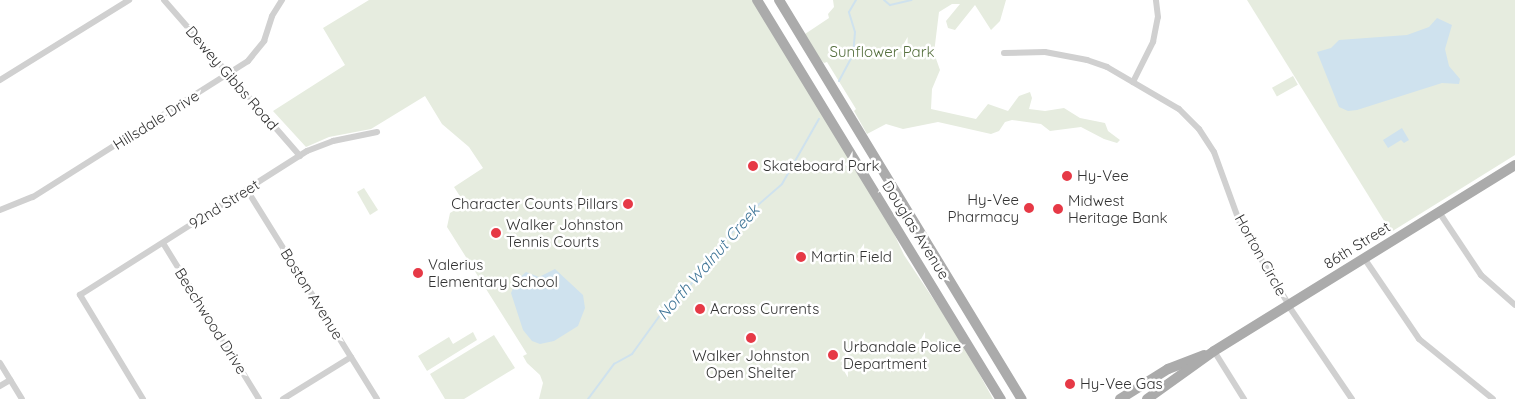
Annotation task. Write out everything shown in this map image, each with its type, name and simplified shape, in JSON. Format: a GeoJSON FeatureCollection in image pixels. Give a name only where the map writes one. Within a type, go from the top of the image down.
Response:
{"type":"FeatureCollection","features":[{"type":"Feature","properties":{"kind":"main road","name":"Douglas Avenue"},"geometry":{"type":"LineString","coordinates":[[757,0],[1001,399]]}},
{"type":"Feature","properties":{"kind":"main road","name":"Douglas Avenue"},"geometry":{"type":"LineString","coordinates":[[780,0],[1022,399]]}},
{"type":"Feature","properties":{"kind":"main road","name":"86th Street"},"geometry":{"type":"LineString","coordinates":[[1148,399],[1214,351],[1515,165]]}},
{"type":"Feature","properties":{"kind":"main road","name":"86th Street"},"geometry":{"type":"LineString","coordinates":[[1120,399],[1168,369],[1214,351]]}},
{"type":"Feature","properties":{"kind":"street"},"geometry":{"type":"LineString","coordinates":[[0,80],[129,0]]}},
{"type":"Feature","properties":{"kind":"street","name":"Dewey Gibbs Road"},"geometry":{"type":"LineString","coordinates":[[164,0],[300,156]]}},
{"type":"Feature","properties":{"kind":"street","name":"Hillsdale Drive"},"geometry":{"type":"LineString","coordinates":[[0,210],[33,197],[229,74],[257,52],[282,0]]}},
{"type":"Feature","properties":{"kind":"street"},"geometry":{"type":"LineString","coordinates":[[1133,82],[1153,42],[1157,25],[1156,0]]}},
{"type":"Feature","properties":{"kind":"street","name":"Horton Circle"},"geometry":{"type":"LineString","coordinates":[[1004,53],[1066,55],[1107,67],[1179,109],[1208,140],[1223,168],[1241,226],[1289,305],[1352,399]]}},
{"type":"Feature","properties":{"kind":"street","name":"92nd Street"},"geometry":{"type":"LineString","coordinates":[[143,399],[80,295],[300,156],[333,141],[377,132]]}},
{"type":"Feature","properties":{"kind":"street","name":"Boston Avenue"},"geometry":{"type":"LineString","coordinates":[[247,190],[376,399]]}},
{"type":"Feature","properties":{"kind":"street"},"geometry":{"type":"LineString","coordinates":[[1440,212],[1475,267],[1515,305]]}},
{"type":"Feature","properties":{"kind":"street","name":"Beechwood Drive"},"geometry":{"type":"LineString","coordinates":[[163,243],[259,399]]}},
{"type":"Feature","properties":{"kind":"street"},"geometry":{"type":"LineString","coordinates":[[1364,258],[1419,339],[1493,399]]}},
{"type":"Feature","properties":{"kind":"street"},"geometry":{"type":"LineString","coordinates":[[1214,351],[1244,399]]}},
{"type":"Feature","properties":{"kind":"street"},"geometry":{"type":"LineString","coordinates":[[284,399],[351,356]]}},
{"type":"Feature","properties":{"kind":"street"},"geometry":{"type":"LineString","coordinates":[[0,363],[22,399]]}},
{"type":"Feature","properties":{"kind":"street"},"geometry":{"type":"LineString","coordinates":[[0,386],[10,380]]}},
{"type":"Feature","properties":{"kind":"green space"},"geometry":{"type":"Polygon","coordinates":[[[369,0],[752,0],[888,221],[904,255],[962,342],[993,399],[539,399],[543,383],[540,375],[527,363],[523,356],[527,354],[447,227],[450,213],[465,204],[454,187],[483,168],[469,147],[442,124],[425,96],[371,129],[329,137],[306,147],[273,111],[345,65],[323,28],[369,0]]]}},
{"type":"Feature","properties":{"kind":"green space","name":"Sunflower Park"},"geometry":{"type":"Polygon","coordinates":[[[833,0],[1006,0],[1000,21],[991,30],[975,5],[955,30],[948,28],[946,21],[960,4],[952,4],[939,12],[934,53],[940,70],[932,89],[931,109],[976,119],[988,104],[1008,111],[1019,96],[1030,92],[1032,98],[1029,109],[1045,111],[1064,108],[1080,118],[1105,123],[1108,131],[1120,140],[1117,143],[1104,139],[1081,127],[1050,131],[1041,124],[1012,120],[1005,122],[999,131],[991,134],[938,122],[903,129],[886,124],[867,134],[854,111],[856,109],[827,62],[824,63],[820,59],[805,34],[829,18],[828,14],[834,7],[833,0]]]}},
{"type":"Feature","properties":{"kind":"green space"},"geometry":{"type":"Polygon","coordinates":[[[1247,0],[1515,0],[1515,155],[1391,232],[1247,0]]]}},
{"type":"Feature","properties":{"kind":"green space"},"geometry":{"type":"Polygon","coordinates":[[[1293,76],[1298,85],[1277,96],[1272,88],[1293,76]]]}},
{"type":"Feature","properties":{"kind":"green space"},"geometry":{"type":"Polygon","coordinates":[[[364,188],[378,210],[370,215],[357,192],[364,188]]]}},
{"type":"Feature","properties":{"kind":"green space"},"geometry":{"type":"Polygon","coordinates":[[[473,332],[477,340],[427,371],[418,356],[449,337],[453,344],[473,332]]]}},
{"type":"Feature","properties":{"kind":"green space"},"geometry":{"type":"Polygon","coordinates":[[[494,335],[515,368],[464,399],[445,399],[430,374],[494,335]]]}},
{"type":"Feature","properties":{"kind":"water"},"geometry":{"type":"Polygon","coordinates":[[[1437,18],[1452,25],[1445,49],[1449,66],[1460,79],[1459,84],[1442,83],[1357,110],[1348,111],[1339,107],[1317,52],[1331,48],[1339,40],[1407,35],[1429,27],[1437,18]]]}},
{"type":"Feature","properties":{"kind":"water"},"geometry":{"type":"Polygon","coordinates":[[[1402,128],[1409,140],[1404,143],[1401,140],[1388,148],[1383,140],[1402,128]]]}},
{"type":"Feature","properties":{"kind":"water"},"geometry":{"type":"Polygon","coordinates":[[[555,269],[583,295],[585,308],[578,326],[554,341],[540,344],[532,341],[523,330],[511,293],[517,280],[526,272],[539,277],[555,269]]]}},
{"type":"Feature","properties":{"kind":"waterway","name":"North Walnut Creek"},"geometry":{"type":"LineString","coordinates":[[839,81],[853,55],[855,32],[849,12],[856,0]]}},
{"type":"Feature","properties":{"kind":"waterway","name":"North Walnut Creek"},"geometry":{"type":"LineString","coordinates":[[884,0],[890,5],[911,0]]}},
{"type":"Feature","properties":{"kind":"waterway","name":"North Walnut Creek"},"geometry":{"type":"LineString","coordinates":[[588,399],[614,364],[632,354],[668,304],[683,294],[697,277],[706,260],[758,205],[782,184],[819,119]]}},
{"type":"Feature","properties":{"kind":"place","name":"Skateboard Park"},"geometry":{"type":"Point","coordinates":[753,166]}},
{"type":"Feature","properties":{"kind":"place","name":"Hy-Vee"},"geometry":{"type":"Point","coordinates":[1067,176]}},
{"type":"Feature","properties":{"kind":"place","name":"Character Counts Pillars"},"geometry":{"type":"Point","coordinates":[628,204]}},
{"type":"Feature","properties":{"kind":"place","name":"Hy-Vee Pharmacy"},"geometry":{"type":"Point","coordinates":[1029,208]}},
{"type":"Feature","properties":{"kind":"place","name":"Midwest Heritage Bank"},"geometry":{"type":"Point","coordinates":[1058,209]}},
{"type":"Feature","properties":{"kind":"place","name":"Walker Johnston Tennis Courts"},"geometry":{"type":"Point","coordinates":[496,233]}},
{"type":"Feature","properties":{"kind":"place","name":"Martin Field"},"geometry":{"type":"Point","coordinates":[801,257]}},
{"type":"Feature","properties":{"kind":"place","name":"Valerius Elementary School"},"geometry":{"type":"Point","coordinates":[418,273]}},
{"type":"Feature","properties":{"kind":"place","name":"Across Currents"},"geometry":{"type":"Point","coordinates":[700,309]}},
{"type":"Feature","properties":{"kind":"place","name":"Walker Johnston Open Shelter"},"geometry":{"type":"Point","coordinates":[751,338]}},
{"type":"Feature","properties":{"kind":"place","name":"Urbandale Police Department"},"geometry":{"type":"Point","coordinates":[833,355]}},
{"type":"Feature","properties":{"kind":"place","name":"Hy-Vee Gas"},"geometry":{"type":"Point","coordinates":[1070,384]}}]}
